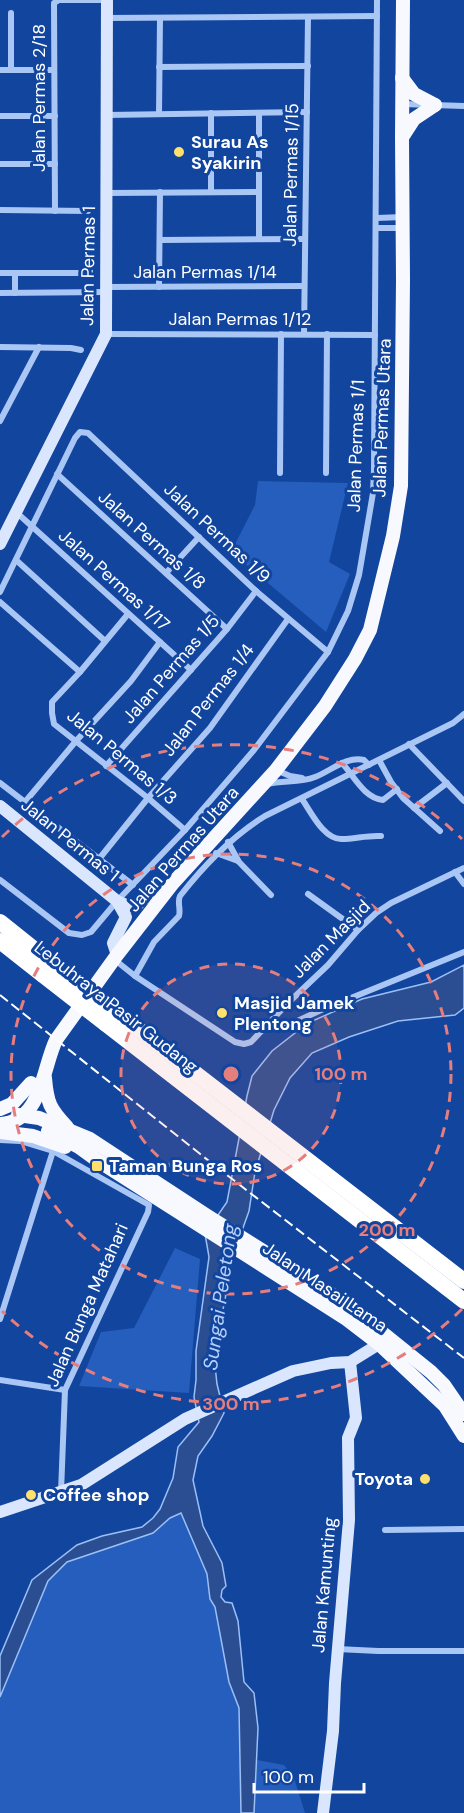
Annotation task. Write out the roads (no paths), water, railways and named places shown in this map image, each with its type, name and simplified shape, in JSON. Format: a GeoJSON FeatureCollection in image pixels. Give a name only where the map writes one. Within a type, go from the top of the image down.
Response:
{"type":"FeatureCollection","features":[{"type":"Feature","properties":{"kind":"highway","name":"Lebuhraya Pasir Gudang"},"geometry":{"type":"LineString","coordinates":[[0,922],[47,969],[111,1019],[281,1149],[464,1281]]}},
{"type":"Feature","properties":{"kind":"highway","name":"Lebuhraya Pasir Gudang"},"geometry":{"type":"LineString","coordinates":[[0,942],[47,969]]}},
{"type":"Feature","properties":{"kind":"highway","name":"Lebuhraya Pasir Gudang"},"geometry":{"type":"LineString","coordinates":[[281,1149],[464,1301]]}},
{"type":"Feature","properties":{"kind":"main road","name":"Jalan Permas Utara"},"geometry":{"type":"LineString","coordinates":[[24,1116],[31,1107],[56,1040],[170,886],[276,770],[356,659],[370,630],[393,536],[401,486],[403,0]]}},
{"type":"Feature","properties":{"kind":"main road"},"geometry":{"type":"LineString","coordinates":[[402,78],[414,94],[435,105],[414,119],[402,137]]}},
{"type":"Feature","properties":{"kind":"main road","name":"Jalan Permas Utara"},"geometry":{"type":"LineString","coordinates":[[24,1116],[23,1110],[31,1083],[40,1064],[52,1049]]}},
{"type":"Feature","properties":{"kind":"main road"},"geometry":{"type":"LineString","coordinates":[[44,1076],[53,1113],[70,1131]]}},
{"type":"Feature","properties":{"kind":"main road"},"geometry":{"type":"LineString","coordinates":[[0,1109],[12,1104],[31,1083]]}},
{"type":"Feature","properties":{"kind":"main road","name":"Jalan Masai Lama"},"geometry":{"type":"LineString","coordinates":[[0,1114],[39,1118],[90,1139],[203,1220]]}},
{"type":"Feature","properties":{"kind":"main road"},"geometry":{"type":"LineString","coordinates":[[0,1124],[16,1121],[24,1116]]}},
{"type":"Feature","properties":{"kind":"main road","name":"Jalan Masai Lama"},"geometry":{"type":"LineString","coordinates":[[24,1116],[30,1122],[79,1146],[97,1160],[344,1302],[431,1372],[444,1385],[464,1414]]}},
{"type":"Feature","properties":{"kind":"main road"},"geometry":{"type":"LineString","coordinates":[[0,1132],[33,1136],[97,1160]]}},
{"type":"Feature","properties":{"kind":"main road","name":"Jalan Masai Lama"},"geometry":{"type":"LineString","coordinates":[[249,1249],[379,1344],[445,1406],[464,1436]]}},
{"type":"Feature","properties":{"kind":"street","name":"Jalan Permas 2/18"},"geometry":{"type":"LineString","coordinates":[[55,211],[54,3],[59,0],[107,0]]}},
{"type":"Feature","properties":{"kind":"street","name":"Jalan Permas 1"},"geometry":{"type":"LineString","coordinates":[[0,544],[106,334],[107,0]]}},
{"type":"Feature","properties":{"kind":"street","name":"Jalan Permas 1/1"},"geometry":{"type":"LineString","coordinates":[[0,880],[69,933],[81,935],[92,932],[117,901],[185,830],[254,750],[328,652],[348,611],[359,575],[373,493],[377,228],[377,0]]}},
{"type":"Feature","properties":{"kind":"street"},"geometry":{"type":"LineString","coordinates":[[11,13],[11,70]]}},
{"type":"Feature","properties":{"kind":"street"},"geometry":{"type":"LineString","coordinates":[[107,18],[377,16]]}},
{"type":"Feature","properties":{"kind":"street","name":"Jalan Permas 1/15"},"geometry":{"type":"LineString","coordinates":[[304,334],[308,17]]}},
{"type":"Feature","properties":{"kind":"street"},"geometry":{"type":"LineString","coordinates":[[159,114],[160,18]]}},
{"type":"Feature","properties":{"kind":"street"},"geometry":{"type":"LineString","coordinates":[[159,67],[308,66]]}},
{"type":"Feature","properties":{"kind":"street"},"geometry":{"type":"LineString","coordinates":[[0,70],[54,70]]}},
{"type":"Feature","properties":{"kind":"street"},"geometry":{"type":"LineString","coordinates":[[402,104],[464,106]]}},
{"type":"Feature","properties":{"kind":"street"},"geometry":{"type":"LineString","coordinates":[[107,115],[307,112]]}},
{"type":"Feature","properties":{"kind":"street"},"geometry":{"type":"LineString","coordinates":[[211,113],[211,192]]}},
{"type":"Feature","properties":{"kind":"street"},"geometry":{"type":"LineString","coordinates":[[259,113],[259,239]]}},
{"type":"Feature","properties":{"kind":"street"},"geometry":{"type":"LineString","coordinates":[[0,116],[55,117]]}},
{"type":"Feature","properties":{"kind":"street"},"geometry":{"type":"LineString","coordinates":[[0,164],[55,164]]}},
{"type":"Feature","properties":{"kind":"street"},"geometry":{"type":"LineString","coordinates":[[159,287],[160,192]]}},
{"type":"Feature","properties":{"kind":"street"},"geometry":{"type":"LineString","coordinates":[[107,193],[259,192]]}},
{"type":"Feature","properties":{"kind":"street"},"geometry":{"type":"LineString","coordinates":[[0,210],[88,211]]}},
{"type":"Feature","properties":{"kind":"street"},"geometry":{"type":"LineString","coordinates":[[377,218],[403,223]]}},
{"type":"Feature","properties":{"kind":"street"},"geometry":{"type":"LineString","coordinates":[[377,228],[403,223]]}},
{"type":"Feature","properties":{"kind":"street"},"geometry":{"type":"LineString","coordinates":[[0,273],[88,273],[90,272],[89,237]]}},
{"type":"Feature","properties":{"kind":"street"},"geometry":{"type":"LineString","coordinates":[[160,240],[305,239]]}},
{"type":"Feature","properties":{"kind":"street"},"geometry":{"type":"LineString","coordinates":[[15,273],[15,293]]}},
{"type":"Feature","properties":{"kind":"street","name":"Jalan Permas 1/14"},"geometry":{"type":"LineString","coordinates":[[0,293],[159,287],[304,286]]}},
{"type":"Feature","properties":{"kind":"street","name":"Jalan Permas 1/12"},"geometry":{"type":"LineString","coordinates":[[106,334],[375,335]]}},
{"type":"Feature","properties":{"kind":"street"},"geometry":{"type":"LineString","coordinates":[[280,473],[281,334]]}},
{"type":"Feature","properties":{"kind":"street"},"geometry":{"type":"LineString","coordinates":[[326,472],[327,334]]}},
{"type":"Feature","properties":{"kind":"street"},"geometry":{"type":"LineString","coordinates":[[0,347],[81,350]]}},
{"type":"Feature","properties":{"kind":"street"},"geometry":{"type":"LineString","coordinates":[[0,421],[39,347]]}},
{"type":"Feature","properties":{"kind":"street","name":"Jalan Permas 1/9"},"geometry":{"type":"LineString","coordinates":[[57,474],[77,435],[80,432],[88,433],[256,591],[328,652]]}},
{"type":"Feature","properties":{"kind":"street"},"geometry":{"type":"LineString","coordinates":[[0,592],[57,474]]}},
{"type":"Feature","properties":{"kind":"street","name":"Jalan Permas 1/8"},"geometry":{"type":"LineString","coordinates":[[57,474],[227,629]]}},
{"type":"Feature","properties":{"kind":"street","name":"Jalan Permas 1/17"},"geometry":{"type":"LineString","coordinates":[[16,512],[191,670]]}},
{"type":"Feature","properties":{"kind":"street"},"geometry":{"type":"LineString","coordinates":[[166,573],[199,537]]}},
{"type":"Feature","properties":{"kind":"street"},"geometry":{"type":"LineString","coordinates":[[16,560],[105,641]]}},
{"type":"Feature","properties":{"kind":"street","name":"Jalan Permas 1/5"},"geometry":{"type":"LineString","coordinates":[[106,766],[227,629],[256,591]]}},
{"type":"Feature","properties":{"kind":"street"},"geometry":{"type":"LineString","coordinates":[[0,602],[80,672],[128,614]]}},
{"type":"Feature","properties":{"kind":"street","name":"Jalan Permas 1/4"},"geometry":{"type":"LineString","coordinates":[[99,859],[148,798],[210,728],[288,619]]}},
{"type":"Feature","properties":{"kind":"street"},"geometry":{"type":"LineString","coordinates":[[25,802],[76,741],[131,681],[160,642]]}},
{"type":"Feature","properties":{"kind":"street","name":"Jalan Permas 1/3"},"geometry":{"type":"LineString","coordinates":[[80,672],[52,702],[54,724],[185,830]]}},
{"type":"Feature","properties":{"kind":"street"},"geometry":{"type":"LineString","coordinates":[[135,976],[154,942],[180,916],[178,899],[180,896],[228,842],[265,816],[461,720],[464,714]]}},
{"type":"Feature","properties":{"kind":"street"},"geometry":{"type":"LineString","coordinates":[[409,744],[464,801]]}},
{"type":"Feature","properties":{"kind":"street"},"geometry":{"type":"LineString","coordinates":[[264,785],[312,778],[342,763],[359,759],[369,765]]}},
{"type":"Feature","properties":{"kind":"street"},"geometry":{"type":"LineString","coordinates":[[379,760],[397,789],[440,831]]}},
{"type":"Feature","properties":{"kind":"street"},"geometry":{"type":"LineString","coordinates":[[342,763],[362,789],[379,800],[383,800],[397,789]]}},
{"type":"Feature","properties":{"kind":"street"},"geometry":{"type":"LineString","coordinates":[[276,770],[290,776],[312,778]]}},
{"type":"Feature","properties":{"kind":"street"},"geometry":{"type":"LineString","coordinates":[[0,783],[132,885]]}},
{"type":"Feature","properties":{"kind":"street"},"geometry":{"type":"LineString","coordinates":[[414,808],[447,783]]}},
{"type":"Feature","properties":{"kind":"street"},"geometry":{"type":"LineString","coordinates":[[302,799],[325,832],[333,837],[340,840],[369,835],[381,836]]}},
{"type":"Feature","properties":{"kind":"street","name":"Jalan Permas 1"},"geometry":{"type":"LineString","coordinates":[[0,806],[117,901],[131,907],[136,906],[156,889],[170,886]]}},
{"type":"Feature","properties":{"kind":"street"},"geometry":{"type":"LineString","coordinates":[[228,842],[238,862],[271,895]]}},
{"type":"Feature","properties":{"kind":"street"},"geometry":{"type":"LineString","coordinates":[[216,853],[238,862]]}},
{"type":"Feature","properties":{"kind":"street","name":"Jalan Masjid"},"geometry":{"type":"LineString","coordinates":[[116,957],[135,976],[235,1042],[244,1044],[251,1042],[376,914],[391,903],[464,868]]}},
{"type":"Feature","properties":{"kind":"street"},"geometry":{"type":"LineString","coordinates":[[455,872],[464,884]]}},
{"type":"Feature","properties":{"kind":"street"},"geometry":{"type":"LineString","coordinates":[[308,894],[358,930]]}},
{"type":"Feature","properties":{"kind":"street","name":"Jalan Permas 1"},"geometry":{"type":"LineString","coordinates":[[116,957],[113,944],[126,917],[117,901]]}},
{"type":"Feature","properties":{"kind":"street"},"geometry":{"type":"LineString","coordinates":[[268,1024],[274,1026],[293,1023],[464,952]]}},
{"type":"Feature","properties":{"kind":"street"},"geometry":{"type":"LineString","coordinates":[[0,1140],[20,1141],[53,1151],[0,1319]]}},
{"type":"Feature","properties":{"kind":"street","name":"Jalan Bunga Matahari"},"geometry":{"type":"LineString","coordinates":[[53,1151],[149,1205],[144,1222],[65,1390],[60,1492]]}},
{"type":"Feature","properties":{"kind":"street"},"geometry":{"type":"LineString","coordinates":[[0,1512],[81,1485],[186,1419],[241,1394],[293,1371],[331,1363],[350,1362],[379,1344]]}},
{"type":"Feature","properties":{"kind":"street","name":"Jalan Kamunting"},"geometry":{"type":"LineString","coordinates":[[322,1813],[333,1731],[349,1520],[348,1438],[356,1418],[350,1362]]}},
{"type":"Feature","properties":{"kind":"street"},"geometry":{"type":"LineString","coordinates":[[0,1380],[65,1390]]}},
{"type":"Feature","properties":{"kind":"street"},"geometry":{"type":"LineString","coordinates":[[386,1530],[464,1529]]}},
{"type":"Feature","properties":{"kind":"street"},"geometry":{"type":"LineString","coordinates":[[338,1649],[378,1652],[464,1652]]}},
{"type":"Feature","properties":{"kind":"water","name":"Sungai Peletong"},"geometry":{"type":"Polygon","coordinates":[[[464,965],[464,1008],[455,1015],[398,1021],[349,1037],[312,1053],[290,1078],[274,1110],[255,1172],[249,1211],[234,1253],[214,1356],[217,1384],[224,1413],[198,1456],[193,1480],[203,1526],[222,1563],[226,1586],[222,1590],[221,1597],[225,1602],[232,1603],[238,1621],[244,1682],[254,1693],[258,1728],[254,1813],[241,1813],[239,1708],[229,1682],[215,1607],[210,1599],[207,1574],[181,1513],[170,1518],[153,1533],[67,1562],[48,1581],[0,1697],[0,1656],[32,1580],[77,1545],[102,1536],[142,1527],[153,1518],[160,1509],[173,1478],[178,1447],[199,1422],[194,1397],[196,1351],[209,1257],[205,1234],[227,1202],[252,1076],[272,1051],[308,1023],[362,999],[431,982],[464,965]]]}},
{"type":"Feature","properties":{"kind":"railway"},"geometry":{"type":"LineString","coordinates":[[0,995],[214,1165],[464,1358]]}},
{"type":"Feature","properties":{"kind":"place","name":"Surau As Syakirin"},"geometry":{"type":"Point","coordinates":[179,152]}},
{"type":"Feature","properties":{"kind":"place","name":"Masjid Jamek Plentong"},"geometry":{"type":"Point","coordinates":[222,1013]}},
{"type":"Feature","properties":{"kind":"place","name":"Taman Bunga Ros"},"geometry":{"type":"Point","coordinates":[97,1166]}},
{"type":"Feature","properties":{"kind":"place","name":"Toyota"},"geometry":{"type":"Point","coordinates":[425,1479]}},
{"type":"Feature","properties":{"kind":"place","name":"Coffee shop"},"geometry":{"type":"Point","coordinates":[31,1495]}}]}
